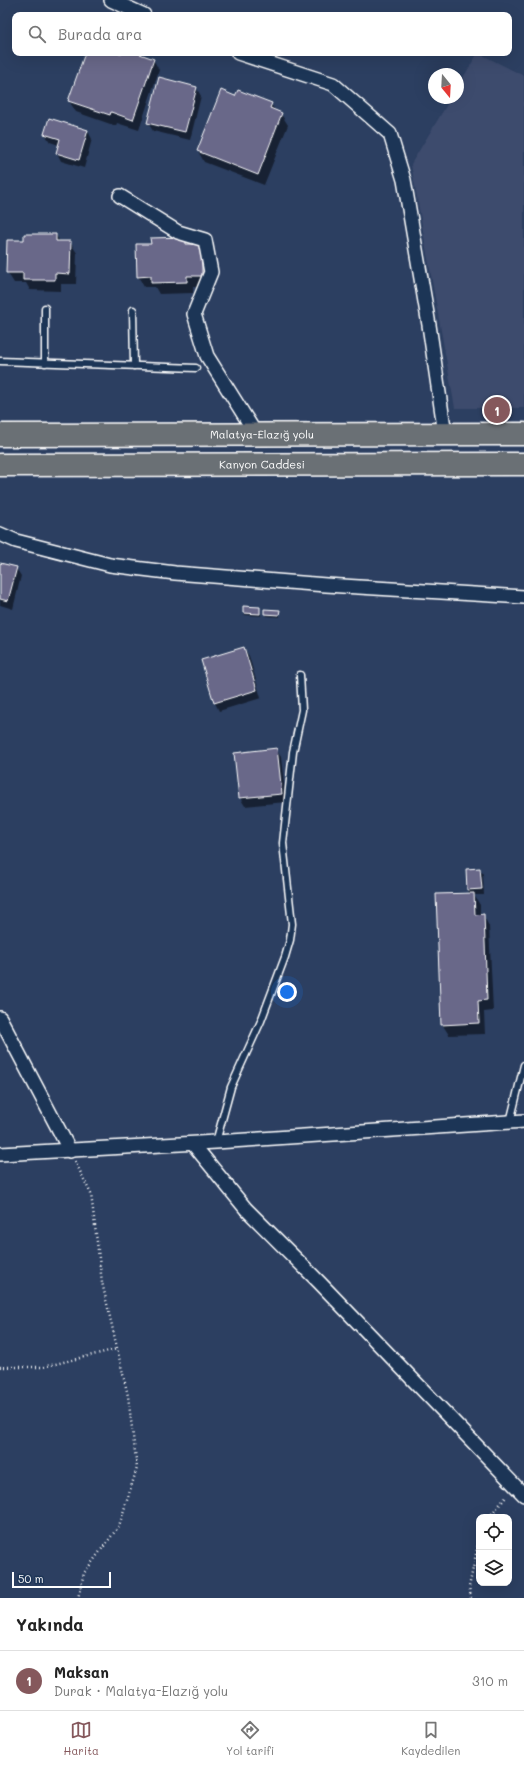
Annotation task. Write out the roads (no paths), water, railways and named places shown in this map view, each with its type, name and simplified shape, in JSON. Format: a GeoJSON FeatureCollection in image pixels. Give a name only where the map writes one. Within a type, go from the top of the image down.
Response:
{"type":"FeatureCollection","features":[{"type":"Feature","properties":{"kind":"highway","name":"Malatya-Elazığ yolu"},"geometry":{"type":"LineString","coordinates":[[0,435],[524,434]]}},
{"type":"Feature","properties":{"kind":"highway","name":"Kanyon Caddesi"},"geometry":{"type":"LineString","coordinates":[[0,465],[524,464]]}},
{"type":"Feature","properties":{"kind":"street"},"geometry":{"type":"LineString","coordinates":[[111,0],[137,12]]}},
{"type":"Feature","properties":{"kind":"street"},"geometry":{"type":"LineString","coordinates":[[247,56],[333,84],[390,134],[405,188],[429,325],[445,434]]}},
{"type":"Feature","properties":{"kind":"street"},"geometry":{"type":"LineString","coordinates":[[120,196],[178,232],[205,240],[211,272],[194,314],[207,356],[256,434]]}},
{"type":"Feature","properties":{"kind":"street"},"geometry":{"type":"LineString","coordinates":[[0,528],[16,541]]}},
{"type":"Feature","properties":{"kind":"street"},"geometry":{"type":"LineString","coordinates":[[0,534],[16,541],[110,565],[175,573],[326,585],[524,597]]}},
{"type":"Feature","properties":{"kind":"street"},"geometry":{"type":"LineString","coordinates":[[0,1018],[70,1151]]}},
{"type":"Feature","properties":{"kind":"street"},"geometry":{"type":"LineString","coordinates":[[0,1154],[193,1144],[524,1121]]}},
{"type":"Feature","properties":{"kind":"street"},"geometry":{"type":"LineString","coordinates":[[193,1144],[246,1209],[519,1490]]}},
{"type":"Feature","properties":{"kind":"lane"},"geometry":{"type":"LineString","coordinates":[[45,308],[45,363]]}},
{"type":"Feature","properties":{"kind":"lane"},"geometry":{"type":"LineString","coordinates":[[133,310],[134,366]]}},
{"type":"Feature","properties":{"kind":"lane"},"geometry":{"type":"LineString","coordinates":[[0,361],[196,368]]}},
{"type":"Feature","properties":{"kind":"lane"},"geometry":{"type":"LineString","coordinates":[[216,1142],[231,1087],[261,1021],[290,940],[292,924],[284,843],[293,752],[302,710],[300,675]]}},
{"type":"Feature","properties":{"kind":"lane"},"geometry":{"type":"LineString","coordinates":[[510,1122],[524,1065]]}},
{"type":"Feature","properties":{"kind":"place","name":"Maksan"},"geometry":{"type":"Point","coordinates":[497,410]}}]}
